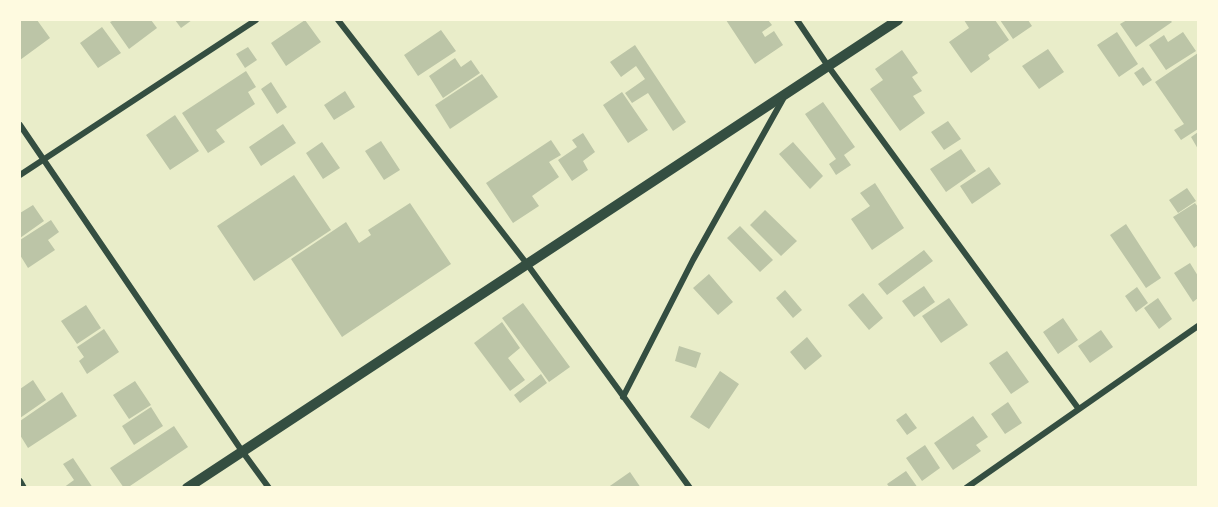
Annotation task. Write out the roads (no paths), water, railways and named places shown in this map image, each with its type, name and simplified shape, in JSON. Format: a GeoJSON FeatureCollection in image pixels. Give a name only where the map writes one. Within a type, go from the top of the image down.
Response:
{"type":"FeatureCollection","features":[{"type":"Feature","properties":{"kind":"street"},"geometry":{"type":"LineString","coordinates":[[20,175],[256,20]]}},
{"type":"Feature","properties":{"kind":"street"},"geometry":{"type":"LineString","coordinates":[[338,20],[526,264],[690,488]]}},
{"type":"Feature","properties":{"kind":"street"},"geometry":{"type":"LineString","coordinates":[[797,20],[828,66],[1078,408]]}},
{"type":"Feature","properties":{"kind":"street"},"geometry":{"type":"LineString","coordinates":[[187,488],[898,20]]}},
{"type":"Feature","properties":{"kind":"street"},"geometry":{"type":"LineString","coordinates":[[623,397],[693,260],[787,93]]}},
{"type":"Feature","properties":{"kind":"street"},"geometry":{"type":"LineString","coordinates":[[20,125],[269,488]]}},
{"type":"Feature","properties":{"kind":"street"},"geometry":{"type":"LineString","coordinates":[[966,488],[1198,326]]}},
{"type":"Feature","properties":{"kind":"street"},"geometry":{"type":"LineString","coordinates":[[20,481],[24,488]]}}]}
